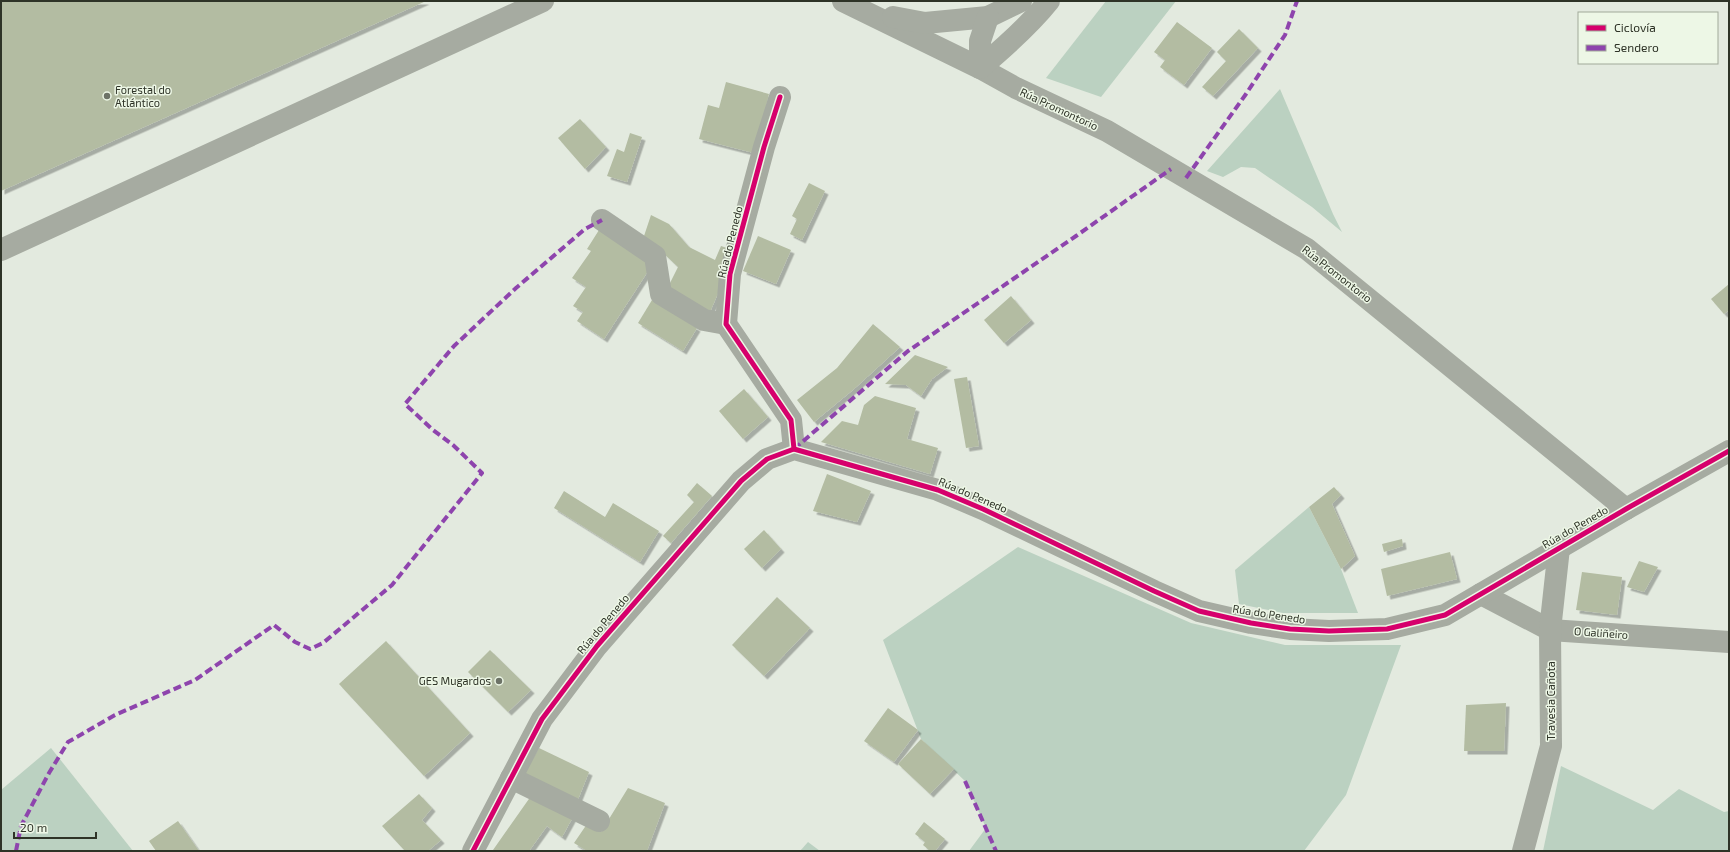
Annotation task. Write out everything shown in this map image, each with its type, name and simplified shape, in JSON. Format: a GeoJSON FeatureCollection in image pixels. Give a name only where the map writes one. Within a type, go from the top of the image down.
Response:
{"type":"FeatureCollection","features":[{"type":"Feature","properties":{"kind":"street"},"geometry":{"type":"LineString","coordinates":[[1,250],[543,1]]}},
{"type":"Feature","properties":{"kind":"street"},"geometry":{"type":"LineString","coordinates":[[842,1],[865,12],[925,23],[988,17],[1021,1]]}},
{"type":"Feature","properties":{"kind":"street"},"geometry":{"type":"LineString","coordinates":[[980,68],[1007,46],[1035,19],[1049,1]]}},
{"type":"Feature","properties":{"kind":"street","name":"Rúa Promontorio"},"geometry":{"type":"LineString","coordinates":[[865,12],[980,68],[1016,88],[1107,131],[1307,249],[1626,509]]}},
{"type":"Feature","properties":{"kind":"street"},"geometry":{"type":"LineString","coordinates":[[980,68],[980,41],[988,17]]}},
{"type":"Feature","properties":{"kind":"street","name":"Rúa do Penedo"},"geometry":{"type":"LineString","coordinates":[[726,324],[730,274],[764,147],[780,97]]}},
{"type":"Feature","properties":{"kind":"street"},"geometry":{"type":"LineString","coordinates":[[602,220],[655,256],[661,294],[704,320],[726,324],[791,420],[794,449]]}},
{"type":"Feature","properties":{"kind":"street","name":"Rúa do Penedo"},"geometry":{"type":"LineString","coordinates":[[473,851],[542,719],[596,646],[741,481],[767,459],[794,449],[938,490],[983,509],[1199,611],[1251,623],[1290,629],[1329,631],[1387,629],[1445,616],[1626,509],[1729,451]]}},
{"type":"Feature","properties":{"kind":"street","name":"Travesia Cañota"},"geometry":{"type":"LineString","coordinates":[[1522,851],[1551,746],[1550,630],[1559,548]]}},
{"type":"Feature","properties":{"kind":"street","name":"O Galiñeiro"},"geometry":{"type":"LineString","coordinates":[[1481,594],[1550,630],[1729,642]]}},
{"type":"Feature","properties":{"kind":"street"},"geometry":{"type":"LineString","coordinates":[[511,778],[599,821]]}},
{"type":"Feature","properties":{"kind":"green space"},"geometry":{"type":"Polygon","coordinates":[[[1106,1],[1176,1],[1101,97],[1046,78],[1106,1]]]}},
{"type":"Feature","properties":{"kind":"green space"},"geometry":{"type":"Polygon","coordinates":[[[1280,89],[1342,232],[1312,207],[1255,168],[1241,167],[1223,177],[1207,171],[1280,89]]]}},
{"type":"Feature","properties":{"kind":"green space"},"geometry":{"type":"Polygon","coordinates":[[[1309,507],[1341,569],[1358,613],[1283,613],[1239,604],[1235,570],[1309,507]]]}},
{"type":"Feature","properties":{"kind":"green space"},"geometry":{"type":"Polygon","coordinates":[[[1018,547],[1191,623],[1285,645],[1401,645],[1346,795],[1304,851],[969,851],[986,828],[965,781],[921,739],[883,640],[1018,547]]]}},
{"type":"Feature","properties":{"kind":"green space"},"geometry":{"type":"Polygon","coordinates":[[[51,748],[133,851],[1,851],[1,790],[51,748]]]}},
{"type":"Feature","properties":{"kind":"green space"},"geometry":{"type":"Polygon","coordinates":[[[1561,766],[1653,810],[1679,789],[1724,812],[1729,811],[1729,851],[1543,851],[1561,766]]]}},
{"type":"Feature","properties":{"kind":"green space"},"geometry":{"type":"Polygon","coordinates":[[[808,842],[820,851],[800,851],[808,842]]]}},
{"type":"Feature","properties":{"kind":"building","name":"Forestal do Atlántico"},"geometry":{"type":"Polygon","coordinates":[[[426,1],[1,191],[1,2],[426,1]]]}},
{"type":"Feature","properties":{"kind":"building"},"geometry":{"type":"Polygon","coordinates":[[[1177,22],[1212,48],[1184,85],[1160,67],[1165,60],[1154,52],[1177,22]]]}},
{"type":"Feature","properties":{"kind":"building"},"geometry":{"type":"Polygon","coordinates":[[[1239,29],[1258,48],[1213,96],[1202,87],[1226,61],[1217,52],[1239,29]]]}},
{"type":"Feature","properties":{"kind":"building"},"geometry":{"type":"Polygon","coordinates":[[[726,82],[769,94],[754,153],[699,139],[708,105],[719,108],[726,82]]]}},
{"type":"Feature","properties":{"kind":"building"},"geometry":{"type":"Polygon","coordinates":[[[580,119],[606,147],[585,169],[558,138],[580,119]]]}},
{"type":"Feature","properties":{"kind":"building"},"geometry":{"type":"Polygon","coordinates":[[[630,133],[642,137],[627,182],[607,176],[617,149],[624,152],[630,133]]]}},
{"type":"Feature","properties":{"kind":"building"},"geometry":{"type":"Polygon","coordinates":[[[809,183],[825,191],[802,240],[790,234],[797,219],[792,216],[809,183]]]}},
{"type":"Feature","properties":{"kind":"building"},"geometry":{"type":"Polygon","coordinates":[[[651,215],[669,224],[689,247],[715,260],[721,246],[730,249],[719,291],[710,312],[667,289],[678,267],[657,247],[643,239],[651,215]]]}},
{"type":"Feature","properties":{"kind":"building"},"geometry":{"type":"Polygon","coordinates":[[[599,230],[652,265],[604,339],[577,321],[583,312],[573,306],[586,287],[572,278],[591,251],[587,249],[599,230]]]}},
{"type":"Feature","properties":{"kind":"building"},"geometry":{"type":"Polygon","coordinates":[[[758,236],[791,250],[776,284],[743,271],[758,236]]]}},
{"type":"Feature","properties":{"kind":"building"},"geometry":{"type":"Polygon","coordinates":[[[1729,284],[1729,310],[1724,314],[1711,299],[1729,284]]]}},
{"type":"Feature","properties":{"kind":"building"},"geometry":{"type":"Polygon","coordinates":[[[1011,296],[1031,320],[1004,343],[984,320],[1011,296]]]}},
{"type":"Feature","properties":{"kind":"building"},"geometry":{"type":"Polygon","coordinates":[[[652,300],[697,328],[683,351],[638,323],[652,300]]]}},
{"type":"Feature","properties":{"kind":"building"},"geometry":{"type":"Polygon","coordinates":[[[873,324],[900,347],[854,389],[814,422],[797,400],[837,368],[873,324]]]}},
{"type":"Feature","properties":{"kind":"building"},"geometry":{"type":"Polygon","coordinates":[[[915,355],[948,367],[932,379],[921,396],[906,385],[885,384],[915,355]]]}},
{"type":"Feature","properties":{"kind":"building"},"geometry":{"type":"Polygon","coordinates":[[[967,377],[979,446],[966,448],[954,379],[967,377]]]}},
{"type":"Feature","properties":{"kind":"building"},"geometry":{"type":"Polygon","coordinates":[[[744,389],[768,417],[743,439],[719,411],[744,389]]]}},
{"type":"Feature","properties":{"kind":"building"},"geometry":{"type":"Polygon","coordinates":[[[875,396],[916,408],[907,439],[938,448],[930,474],[821,442],[842,421],[858,425],[864,405],[875,396]]]}},
{"type":"Feature","properties":{"kind":"building"},"geometry":{"type":"Polygon","coordinates":[[[827,474],[871,491],[857,522],[813,511],[827,474]]]}},
{"type":"Feature","properties":{"kind":"building"},"geometry":{"type":"Polygon","coordinates":[[[697,483],[712,496],[671,543],[663,536],[694,502],[687,495],[697,483]]]}},
{"type":"Feature","properties":{"kind":"building"},"geometry":{"type":"Polygon","coordinates":[[[1334,487],[1341,495],[1332,504],[1355,556],[1341,569],[1309,507],[1334,487]]]}},
{"type":"Feature","properties":{"kind":"building"},"geometry":{"type":"Polygon","coordinates":[[[564,491],[605,517],[613,503],[659,531],[640,562],[554,508],[564,491]]]}},
{"type":"Feature","properties":{"kind":"building"},"geometry":{"type":"Polygon","coordinates":[[[764,530],[781,549],[762,568],[744,549],[764,530]]]}},
{"type":"Feature","properties":{"kind":"building"},"geometry":{"type":"Polygon","coordinates":[[[1402,539],[1403,546],[1384,552],[1382,544],[1402,539]]]}},
{"type":"Feature","properties":{"kind":"building"},"geometry":{"type":"Polygon","coordinates":[[[1450,552],[1457,579],[1387,596],[1381,569],[1450,552]]]}},
{"type":"Feature","properties":{"kind":"building"},"geometry":{"type":"Polygon","coordinates":[[[1639,561],[1658,567],[1644,592],[1627,587],[1639,561]]]}},
{"type":"Feature","properties":{"kind":"building"},"geometry":{"type":"Polygon","coordinates":[[[1582,572],[1622,577],[1617,615],[1576,610],[1582,572]]]}},
{"type":"Feature","properties":{"kind":"building"},"geometry":{"type":"Polygon","coordinates":[[[777,597],[810,628],[764,676],[732,645],[777,597]]]}},
{"type":"Feature","properties":{"kind":"building"},"geometry":{"type":"Polygon","coordinates":[[[386,641],[470,733],[424,776],[339,684],[386,641]]]}},
{"type":"Feature","properties":{"kind":"building","name":"GES Mugardos"},"geometry":{"type":"Polygon","coordinates":[[[490,650],[531,690],[508,712],[468,672],[490,650]]]}},
{"type":"Feature","properties":{"kind":"building"},"geometry":{"type":"Polygon","coordinates":[[[1506,703],[1504,751],[1464,751],[1466,705],[1506,703]]]}},
{"type":"Feature","properties":{"kind":"building"},"geometry":{"type":"Polygon","coordinates":[[[888,708],[918,730],[894,762],[864,741],[888,708]]]}},
{"type":"Feature","properties":{"kind":"building"},"geometry":{"type":"Polygon","coordinates":[[[921,739],[954,769],[930,794],[898,764],[921,739]]]}},
{"type":"Feature","properties":{"kind":"building"},"geometry":{"type":"Polygon","coordinates":[[[539,748],[589,772],[577,802],[523,776],[539,748]]]}},
{"type":"Feature","properties":{"kind":"building"},"geometry":{"type":"Polygon","coordinates":[[[628,788],[665,803],[647,851],[587,851],[574,843],[587,824],[601,832],[628,788]]]}},
{"type":"Feature","properties":{"kind":"building"},"geometry":{"type":"Polygon","coordinates":[[[419,794],[432,808],[422,820],[441,840],[428,851],[405,851],[382,826],[419,794]]]}},
{"type":"Feature","properties":{"kind":"building"},"geometry":{"type":"Polygon","coordinates":[[[531,796],[574,815],[562,837],[547,826],[529,851],[493,850],[531,796]]]}},
{"type":"Feature","properties":{"kind":"building"},"geometry":{"type":"Polygon","coordinates":[[[178,821],[199,851],[156,851],[149,841],[178,821]]]}},
{"type":"Feature","properties":{"kind":"building"},"geometry":{"type":"Polygon","coordinates":[[[924,822],[945,839],[935,851],[930,851],[923,845],[925,842],[915,834],[924,822]]]}},
{"type":"Feature","properties":{"kind":"marked path"},"geometry":{"type":"LineString","coordinates":[[1186,178],[1246,94],[1285,35],[1297,1]]}},
{"type":"Feature","properties":{"kind":"marked path"},"geometry":{"type":"LineString","coordinates":[[794,449],[908,351],[1171,169]]}},
{"type":"Feature","properties":{"kind":"marked path"},"geometry":{"type":"LineString","coordinates":[[16,851],[21,826],[49,773],[68,742],[115,715],[195,680],[274,625],[295,642],[310,649],[323,643],[392,585],[482,473],[453,445],[433,430],[405,404],[454,346],[516,288],[585,229],[602,220]]}},
{"type":"Feature","properties":{"kind":"marked path"},"geometry":{"type":"LineString","coordinates":[[965,781],[996,851]]}},
{"type":"Feature","properties":{"kind":"cycle path"},"geometry":{"type":"LineString","coordinates":[[780,97],[764,147],[730,274],[726,324],[791,420],[794,449]]}},
{"type":"Feature","properties":{"kind":"cycle path"},"geometry":{"type":"LineString","coordinates":[[473,851],[542,719],[597,646],[741,481],[767,459],[794,449],[938,490],[983,509],[1199,611],[1251,623],[1290,629],[1329,631],[1387,629],[1445,615],[1626,509],[1729,451]]}},
{"type":"Feature","properties":{"kind":"place","name":"Forestal do Atlántico"},"geometry":{"type":"Point","coordinates":[107,96]}},
{"type":"Feature","properties":{"kind":"place","name":"GES Mugardos"},"geometry":{"type":"Point","coordinates":[499,681]}}]}
